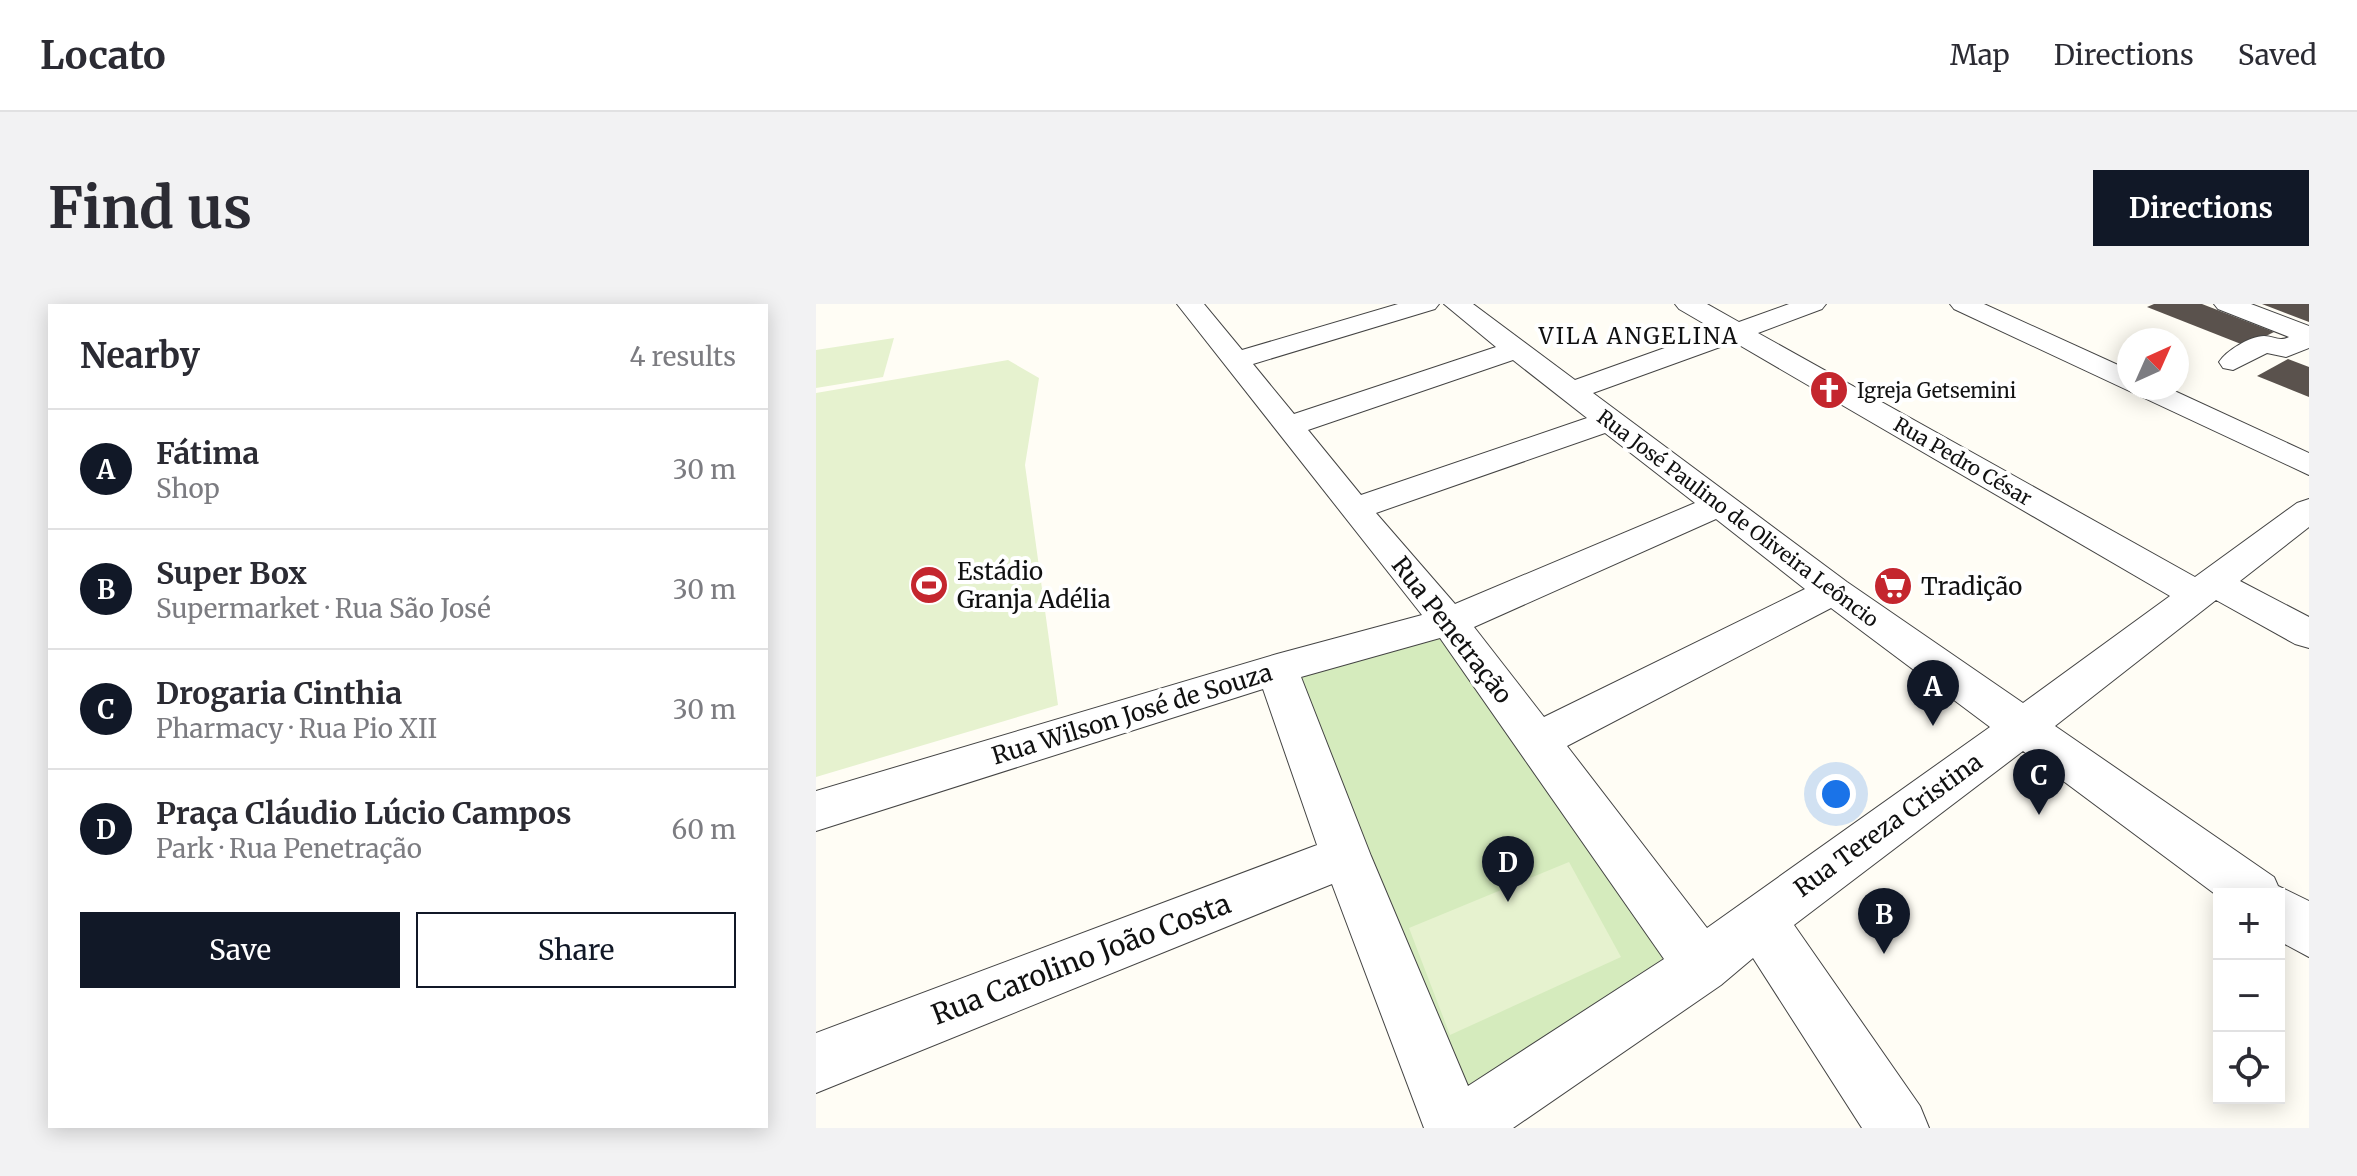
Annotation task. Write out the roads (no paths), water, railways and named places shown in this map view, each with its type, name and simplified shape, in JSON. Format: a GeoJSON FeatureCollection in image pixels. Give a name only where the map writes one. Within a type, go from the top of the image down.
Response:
{"type":"FeatureCollection","features":[{"type":"Feature","properties":{"kind":"street","name":"Rua Penetração"},"geometry":{"type":"LineString","coordinates":[[1190,304],[1287,427],[1449,622],[1702,966]]}},
{"type":"Feature","properties":{"kind":"street"},"geometry":{"type":"LineString","coordinates":[[1235,361],[1426,304]]}},
{"type":"Feature","properties":{"kind":"street","name":"Rua José Paulino de Oliveira Leôncio"},"geometry":{"type":"LineString","coordinates":[[1457,304],[1833,591],[2248,888]]}},
{"type":"Feature","properties":{"kind":"street","name":"Rua Pedro César"},"geometry":{"type":"LineString","coordinates":[[1688,304],[2204,588],[2309,634]]}},
{"type":"Feature","properties":{"kind":"street"},"geometry":{"type":"LineString","coordinates":[[1572,391],[1813,304]]}},
{"type":"Feature","properties":{"kind":"street"},"geometry":{"type":"LineString","coordinates":[[1963,304],[2117,375]]}},
{"type":"Feature","properties":{"kind":"street"},"geometry":{"type":"LineString","coordinates":[[2227,304],[2303,345]]}},
{"type":"Feature","properties":{"kind":"street"},"geometry":{"type":"LineString","coordinates":[[2233,362],[2263,344],[2303,345]]}},
{"type":"Feature","properties":{"kind":"street"},"geometry":{"type":"LineString","coordinates":[[1287,427],[1516,350]]}},
{"type":"Feature","properties":{"kind":"street"},"geometry":{"type":"LineString","coordinates":[[2170,400],[2309,465]]}},
{"type":"Feature","properties":{"kind":"street"},"geometry":{"type":"LineString","coordinates":[[1354,509],[1609,421]]}},
{"type":"Feature","properties":{"kind":"street","name":"Rua Wilson José de Souza"},"geometry":{"type":"LineString","coordinates":[[816,811],[1277,669],[1449,622],[1721,504]]}},
{"type":"Feature","properties":{"kind":"street","name":"Rua Tereza Cristina"},"geometry":{"type":"LineString","coordinates":[[1457,1128],[1702,966],[1759,920],[2024,726],[2309,510]]}},
{"type":"Feature","properties":{"kind":"street"},"geometry":{"type":"LineString","coordinates":[[1537,741],[1833,591]]}},
{"type":"Feature","properties":{"kind":"street"},"geometry":{"type":"LineString","coordinates":[[1277,669],[1346,856],[1457,1128]]}},
{"type":"Feature","properties":{"kind":"street","name":"Rua Carolino João Costa"},"geometry":{"type":"LineString","coordinates":[[816,1063],[1346,856]]}},
{"type":"Feature","properties":{"kind":"street"},"geometry":{"type":"LineString","coordinates":[[2285,914],[2309,932]]}},
{"type":"Feature","properties":{"kind":"street"},"geometry":{"type":"LineString","coordinates":[[1759,920],[1898,1128]]}},
{"type":"Feature","properties":{"kind":"place","name":"Igreja Getsemini"},"geometry":{"type":"Point","coordinates":[1829,390]}},
{"type":"Feature","properties":{"kind":"place","name":"Estádio Granja Adélia"},"geometry":{"type":"Point","coordinates":[929,585]}},
{"type":"Feature","properties":{"kind":"place","name":"Tradição"},"geometry":{"type":"Point","coordinates":[1893,586]}},
{"type":"Feature","properties":{"kind":"place","name":"Fátima"},"geometry":{"type":"Point","coordinates":[1933,726]}},
{"type":"Feature","properties":{"kind":"place","name":"Drogaria Cinthia"},"geometry":{"type":"Point","coordinates":[2039,815]}},
{"type":"Feature","properties":{"kind":"place","name":"Praça Cláudio Lúcio Campos"},"geometry":{"type":"Point","coordinates":[1508,902]}},
{"type":"Feature","properties":{"kind":"place","name":"Super Box"},"geometry":{"type":"Point","coordinates":[1884,954]}},
{"type":"Feature","properties":{"kind":"district","name":"VILA ANGELINA"},"geometry":{"type":"Point","coordinates":[1639,336]}}]}
